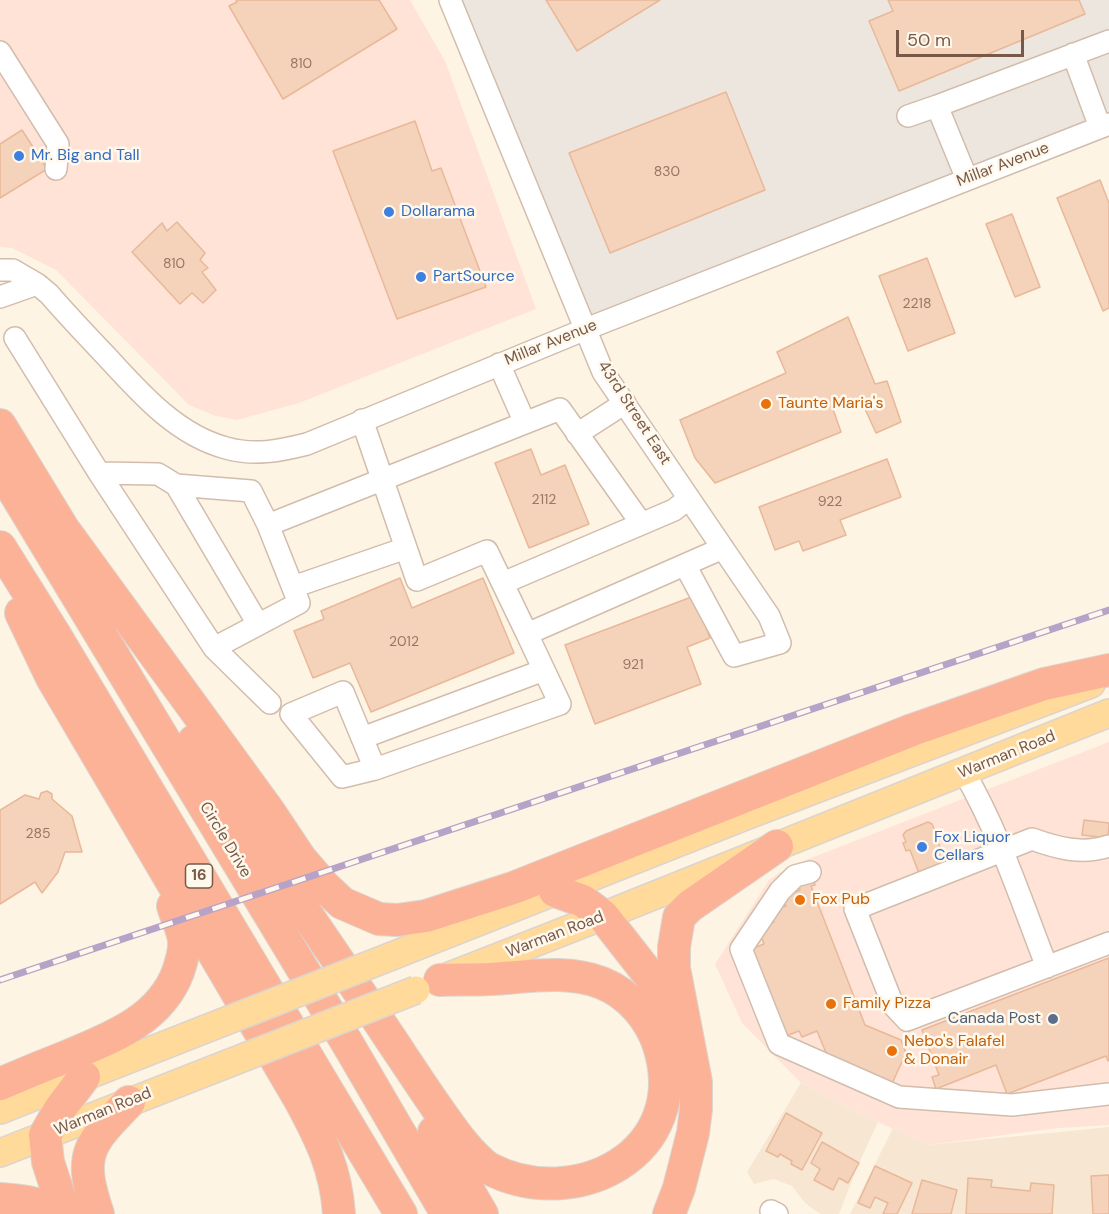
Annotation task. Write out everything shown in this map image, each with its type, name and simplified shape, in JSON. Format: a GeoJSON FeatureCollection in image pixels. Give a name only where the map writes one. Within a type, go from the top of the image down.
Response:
{"type":"FeatureCollection","features":[{"type":"Feature","properties":{"kind":"highway"},"geometry":{"type":"LineString","coordinates":[[0,425],[395,1064],[482,1214]]}},
{"type":"Feature","properties":{"kind":"highway","name":"Circle Drive"},"geometry":{"type":"LineString","coordinates":[[0,468],[337,1026],[447,1214]]}},
{"type":"Feature","properties":{"kind":"highway"},"geometry":{"type":"LineString","coordinates":[[67,534],[268,810],[300,858],[342,903],[379,919],[397,920],[426,916],[513,888],[912,729],[1044,684],[1109,670]]}},
{"type":"Feature","properties":{"kind":"highway","name":"16"},"geometry":{"type":"LineString","coordinates":[[0,547],[401,1214]]}},
{"type":"Feature","properties":{"kind":"highway"},"geometry":{"type":"LineString","coordinates":[[0,570],[52,678],[315,1128],[335,1178],[339,1214]]}},
{"type":"Feature","properties":{"kind":"highway"},"geometry":{"type":"LineString","coordinates":[[0,1084],[127,1029],[144,1017],[170,991],[182,962],[184,940],[171,898],[145,838]]}},
{"type":"Feature","properties":{"kind":"highway"},"geometry":{"type":"LineString","coordinates":[[669,1214],[679,1188],[693,1133],[696,1109],[696,1082],[692,1056],[674,968],[674,947],[680,917],[690,906],[777,846]]}},
{"type":"Feature","properties":{"kind":"highway"},"geometry":{"type":"LineString","coordinates":[[262,850],[454,1133],[487,1168],[502,1178],[533,1190],[563,1192],[608,1180],[643,1150],[662,1114],[665,1099],[665,1067],[656,1036],[648,1022],[626,997],[599,982],[567,976],[533,975],[428,985]]}},
{"type":"Feature","properties":{"kind":"highway"},"geometry":{"type":"LineString","coordinates":[[555,891],[583,901],[603,916],[660,989],[692,1056]]}},
{"type":"Feature","properties":{"kind":"highway"},"geometry":{"type":"LineString","coordinates":[[65,1214],[48,1162],[45,1135],[84,1077]]}},
{"type":"Feature","properties":{"kind":"highway"},"geometry":{"type":"LineString","coordinates":[[98,1214],[87,1173],[88,1155],[94,1141],[106,1125],[129,1102]]}},
{"type":"Feature","properties":{"kind":"highway"},"geometry":{"type":"LineString","coordinates":[[0,1199],[43,1205],[56,1214]]}},
{"type":"Feature","properties":{"kind":"main road"},"geometry":{"type":"LineString","coordinates":[[0,1110],[555,891],[1109,677]]}},
{"type":"Feature","properties":{"kind":"main road","name":"Warman Road"},"geometry":{"type":"LineString","coordinates":[[0,1153],[603,916],[1109,713]]}},
{"type":"Feature","properties":{"kind":"street","name":"43rd Street East"},"geometry":{"type":"LineString","coordinates":[[450,0],[603,372],[769,616],[780,643],[734,656],[685,565]]}},
{"type":"Feature","properties":{"kind":"street"},"geometry":{"type":"LineString","coordinates":[[909,117],[1109,41]]}},
{"type":"Feature","properties":{"kind":"street"},"geometry":{"type":"LineString","coordinates":[[0,52],[58,144],[56,169]]}},
{"type":"Feature","properties":{"kind":"street"},"geometry":{"type":"LineString","coordinates":[[1073,54],[1105,125]]}},
{"type":"Feature","properties":{"kind":"street"},"geometry":{"type":"LineString","coordinates":[[937,106],[967,179]]}},
{"type":"Feature","properties":{"kind":"street","name":"Millar Avenue"},"geometry":{"type":"LineString","coordinates":[[0,270],[13,270],[49,294],[152,404],[201,440],[250,453],[277,452],[307,444],[586,329],[1105,125]]}},
{"type":"Feature","properties":{"kind":"street"},"geometry":{"type":"LineString","coordinates":[[0,297],[37,284]]}},
{"type":"Feature","properties":{"kind":"street"},"geometry":{"type":"LineString","coordinates":[[15,338],[99,473],[214,648],[270,703]]}},
{"type":"Feature","properties":{"kind":"street"},"geometry":{"type":"LineString","coordinates":[[499,364],[525,423]]}},
{"type":"Feature","properties":{"kind":"street"},"geometry":{"type":"LineString","coordinates":[[577,434],[625,403]]}},
{"type":"Feature","properties":{"kind":"street"},"geometry":{"type":"LineString","coordinates":[[268,525],[560,409],[642,524]]}},
{"type":"Feature","properties":{"kind":"street"},"geometry":{"type":"LineString","coordinates":[[362,420],[417,580],[487,551],[560,704],[375,769],[342,777],[291,714],[343,692],[375,769]]}},
{"type":"Feature","properties":{"kind":"street"},"geometry":{"type":"LineString","coordinates":[[99,473],[158,474],[176,485],[251,491],[268,525],[299,603],[214,648]]}},
{"type":"Feature","properties":{"kind":"street"},"geometry":{"type":"LineString","coordinates":[[176,485],[258,624]]}},
{"type":"Feature","properties":{"kind":"street"},"geometry":{"type":"LineString","coordinates":[[503,583],[674,510],[689,498]]}},
{"type":"Feature","properties":{"kind":"street"},"geometry":{"type":"LineString","coordinates":[[293,587],[406,548]]}},
{"type":"Feature","properties":{"kind":"street"},"geometry":{"type":"LineString","coordinates":[[527,634],[723,548]]}},
{"type":"Feature","properties":{"kind":"street"},"geometry":{"type":"LineString","coordinates":[[362,738],[544,670]]}},
{"type":"Feature","properties":{"kind":"street"},"geometry":{"type":"LineString","coordinates":[[964,772],[975,791],[1001,852],[1047,968]]}},
{"type":"Feature","properties":{"kind":"street"},"geometry":{"type":"LineString","coordinates":[[1109,846],[1096,850],[1056,848],[1032,839],[855,909],[893,1005],[907,1020],[1109,943]]}},
{"type":"Feature","properties":{"kind":"street"},"geometry":{"type":"LineString","coordinates":[[810,872],[795,876],[780,891],[741,949],[779,1044],[899,1097],[1012,1105],[1109,1094]]}},
{"type":"Feature","properties":{"kind":"shaded area"},"geometry":{"type":"Polygon","coordinates":[[[0,0],[410,0],[445,61],[536,309],[299,403],[237,420],[216,416],[189,405],[56,270],[12,248],[0,247],[0,0]]]}},
{"type":"Feature","properties":{"kind":"shaded area"},"geometry":{"type":"Polygon","coordinates":[[[448,0],[1109,0],[1109,124],[586,329],[448,0]]]}},
{"type":"Feature","properties":{"kind":"shaded area"},"geometry":{"type":"Polygon","coordinates":[[[1109,742],[1109,1125],[1058,1128],[928,1145],[801,1083],[742,1023],[715,964],[769,880],[788,867],[1109,742]]]}},
{"type":"Feature","properties":{"kind":"shaded area"},"geometry":{"type":"Polygon","coordinates":[[[801,1083],[878,1122],[839,1214],[821,1214],[805,1203],[792,1186],[774,1179],[754,1184],[747,1172],[801,1083]]]}},
{"type":"Feature","properties":{"kind":"shaded area"},"geometry":{"type":"Polygon","coordinates":[[[1109,1127],[1109,1214],[850,1214],[893,1128],[928,1145],[1109,1127]]]}},
{"type":"Feature","properties":{"kind":"building"},"geometry":{"type":"Polygon","coordinates":[[[236,0],[379,0],[397,29],[283,99],[229,6],[237,2],[236,0]]]}},
{"type":"Feature","properties":{"kind":"building"},"geometry":{"type":"Polygon","coordinates":[[[546,0],[660,0],[577,51],[546,0]]]}},
{"type":"Feature","properties":{"kind":"building"},"geometry":{"type":"Polygon","coordinates":[[[888,0],[1079,0],[1085,14],[899,91],[869,21],[893,11],[888,0]]]}},
{"type":"Feature","properties":{"kind":"building"},"geometry":{"type":"Polygon","coordinates":[[[726,92],[765,190],[610,253],[569,153],[726,92]]]}},
{"type":"Feature","properties":{"kind":"building"},"geometry":{"type":"Polygon","coordinates":[[[415,121],[432,171],[441,168],[486,287],[397,319],[333,151],[415,121]]]}},
{"type":"Feature","properties":{"kind":"building","name":"Mr. Big and Tall"},"geometry":{"type":"Polygon","coordinates":[[[22,130],[47,169],[0,198],[0,144],[22,130]]]}},
{"type":"Feature","properties":{"kind":"building"},"geometry":{"type":"Polygon","coordinates":[[[1100,180],[1109,203],[1109,308],[1103,311],[1057,198],[1100,180]]]}},
{"type":"Feature","properties":{"kind":"building"},"geometry":{"type":"Polygon","coordinates":[[[1012,214],[1040,287],[1015,297],[986,224],[1012,214]]]}},
{"type":"Feature","properties":{"kind":"building"},"geometry":{"type":"Polygon","coordinates":[[[177,222],[205,253],[200,260],[208,268],[202,272],[216,290],[203,303],[192,293],[180,304],[132,252],[162,223],[167,231],[177,222]]]}},
{"type":"Feature","properties":{"kind":"building"},"geometry":{"type":"Polygon","coordinates":[[[927,258],[955,333],[908,351],[879,276],[927,258]]]}},
{"type":"Feature","properties":{"kind":"building"},"geometry":{"type":"Polygon","coordinates":[[[848,317],[875,384],[887,381],[901,422],[876,433],[860,398],[833,409],[841,432],[715,483],[695,458],[680,420],[786,373],[777,352],[848,317]]]}},
{"type":"Feature","properties":{"kind":"building"},"geometry":{"type":"Polygon","coordinates":[[[531,449],[541,475],[565,465],[589,524],[529,548],[495,463],[531,449]]]}},
{"type":"Feature","properties":{"kind":"building"},"geometry":{"type":"Polygon","coordinates":[[[887,459],[901,497],[840,520],[846,535],[803,551],[799,541],[775,550],[759,507],[887,459]]]}},
{"type":"Feature","properties":{"kind":"building"},"geometry":{"type":"Polygon","coordinates":[[[400,578],[412,608],[483,578],[514,653],[371,712],[350,663],[313,678],[294,631],[324,619],[321,611],[400,578]]]}},
{"type":"Feature","properties":{"kind":"building"},"geometry":{"type":"Polygon","coordinates":[[[694,596],[710,638],[687,647],[701,684],[595,724],[565,645],[694,596]]]}},
{"type":"Feature","properties":{"kind":"building"},"geometry":{"type":"Polygon","coordinates":[[[47,791],[52,794],[52,799],[72,816],[82,852],[65,852],[58,872],[42,893],[35,882],[0,904],[0,810],[25,795],[39,799],[41,793],[47,791]]]}},
{"type":"Feature","properties":{"kind":"building"},"geometry":{"type":"Polygon","coordinates":[[[1084,820],[1109,823],[1108,838],[1082,835],[1084,820]]]}},
{"type":"Feature","properties":{"kind":"building","name":"Fox Liquor Cellars"},"geometry":{"type":"Polygon","coordinates":[[[928,822],[932,824],[935,831],[938,830],[941,838],[937,839],[947,866],[920,876],[910,850],[906,851],[903,835],[906,831],[928,822]]]}},
{"type":"Feature","properties":{"kind":"building"},"geometry":{"type":"Polygon","coordinates":[[[813,880],[815,885],[811,886],[865,1025],[901,1040],[906,1053],[890,1088],[829,1060],[817,1031],[802,1037],[799,1031],[786,1036],[751,949],[764,944],[758,928],[774,922],[770,912],[786,906],[782,897],[800,890],[799,886],[813,880]]]}},
{"type":"Feature","properties":{"kind":"building"},"geometry":{"type":"Polygon","coordinates":[[[1109,958],[1108,1061],[1106,1056],[1007,1094],[996,1065],[936,1089],[932,1077],[939,1075],[922,1030],[1109,958]]]}},
{"type":"Feature","properties":{"kind":"building"},"geometry":{"type":"Polygon","coordinates":[[[786,1113],[822,1133],[802,1170],[780,1154],[778,1157],[766,1151],[786,1113]]]}},
{"type":"Feature","properties":{"kind":"building"},"geometry":{"type":"Polygon","coordinates":[[[822,1142],[859,1163],[848,1183],[839,1178],[833,1190],[814,1180],[820,1169],[811,1163],[822,1142]]]}},
{"type":"Feature","properties":{"kind":"building"},"geometry":{"type":"Polygon","coordinates":[[[875,1166],[912,1183],[897,1214],[883,1214],[888,1203],[875,1197],[870,1208],[858,1203],[875,1166]]]}},
{"type":"Feature","properties":{"kind":"building"},"geometry":{"type":"Polygon","coordinates":[[[1109,1175],[1109,1214],[1093,1214],[1091,1176],[1109,1175]]]}},
{"type":"Feature","properties":{"kind":"building"},"geometry":{"type":"Polygon","coordinates":[[[968,1178],[992,1180],[991,1187],[1030,1191],[1031,1183],[1054,1185],[1052,1214],[966,1214],[968,1178]]]}},
{"type":"Feature","properties":{"kind":"building"},"geometry":{"type":"Polygon","coordinates":[[[922,1180],[957,1190],[951,1214],[912,1214],[922,1180]]]}},
{"type":"Feature","properties":{"kind":"railway"},"geometry":{"type":"LineString","coordinates":[[0,980],[1109,610]]}},
{"type":"Feature","properties":{"kind":"place","name":"Mr. Big and Tall"},"geometry":{"type":"Point","coordinates":[19,156]}},
{"type":"Feature","properties":{"kind":"place","name":"Dollarama"},"geometry":{"type":"Point","coordinates":[389,212]}},
{"type":"Feature","properties":{"kind":"place","name":"PartSource"},"geometry":{"type":"Point","coordinates":[421,277]}},
{"type":"Feature","properties":{"kind":"place","name":"Taunte Maria's"},"geometry":{"type":"Point","coordinates":[766,404]}},
{"type":"Feature","properties":{"kind":"place","name":"Fox Liquor Cellars"},"geometry":{"type":"Point","coordinates":[922,847]}},
{"type":"Feature","properties":{"kind":"place","name":"Fox Pub"},"geometry":{"type":"Point","coordinates":[800,900]}},
{"type":"Feature","properties":{"kind":"place","name":"Family Pizza"},"geometry":{"type":"Point","coordinates":[831,1004]}},
{"type":"Feature","properties":{"kind":"place","name":"Canada Post"},"geometry":{"type":"Point","coordinates":[1053,1019]}},
{"type":"Feature","properties":{"kind":"place","name":"Nebo's Falafel & Donair"},"geometry":{"type":"Point","coordinates":[892,1051]}}]}
